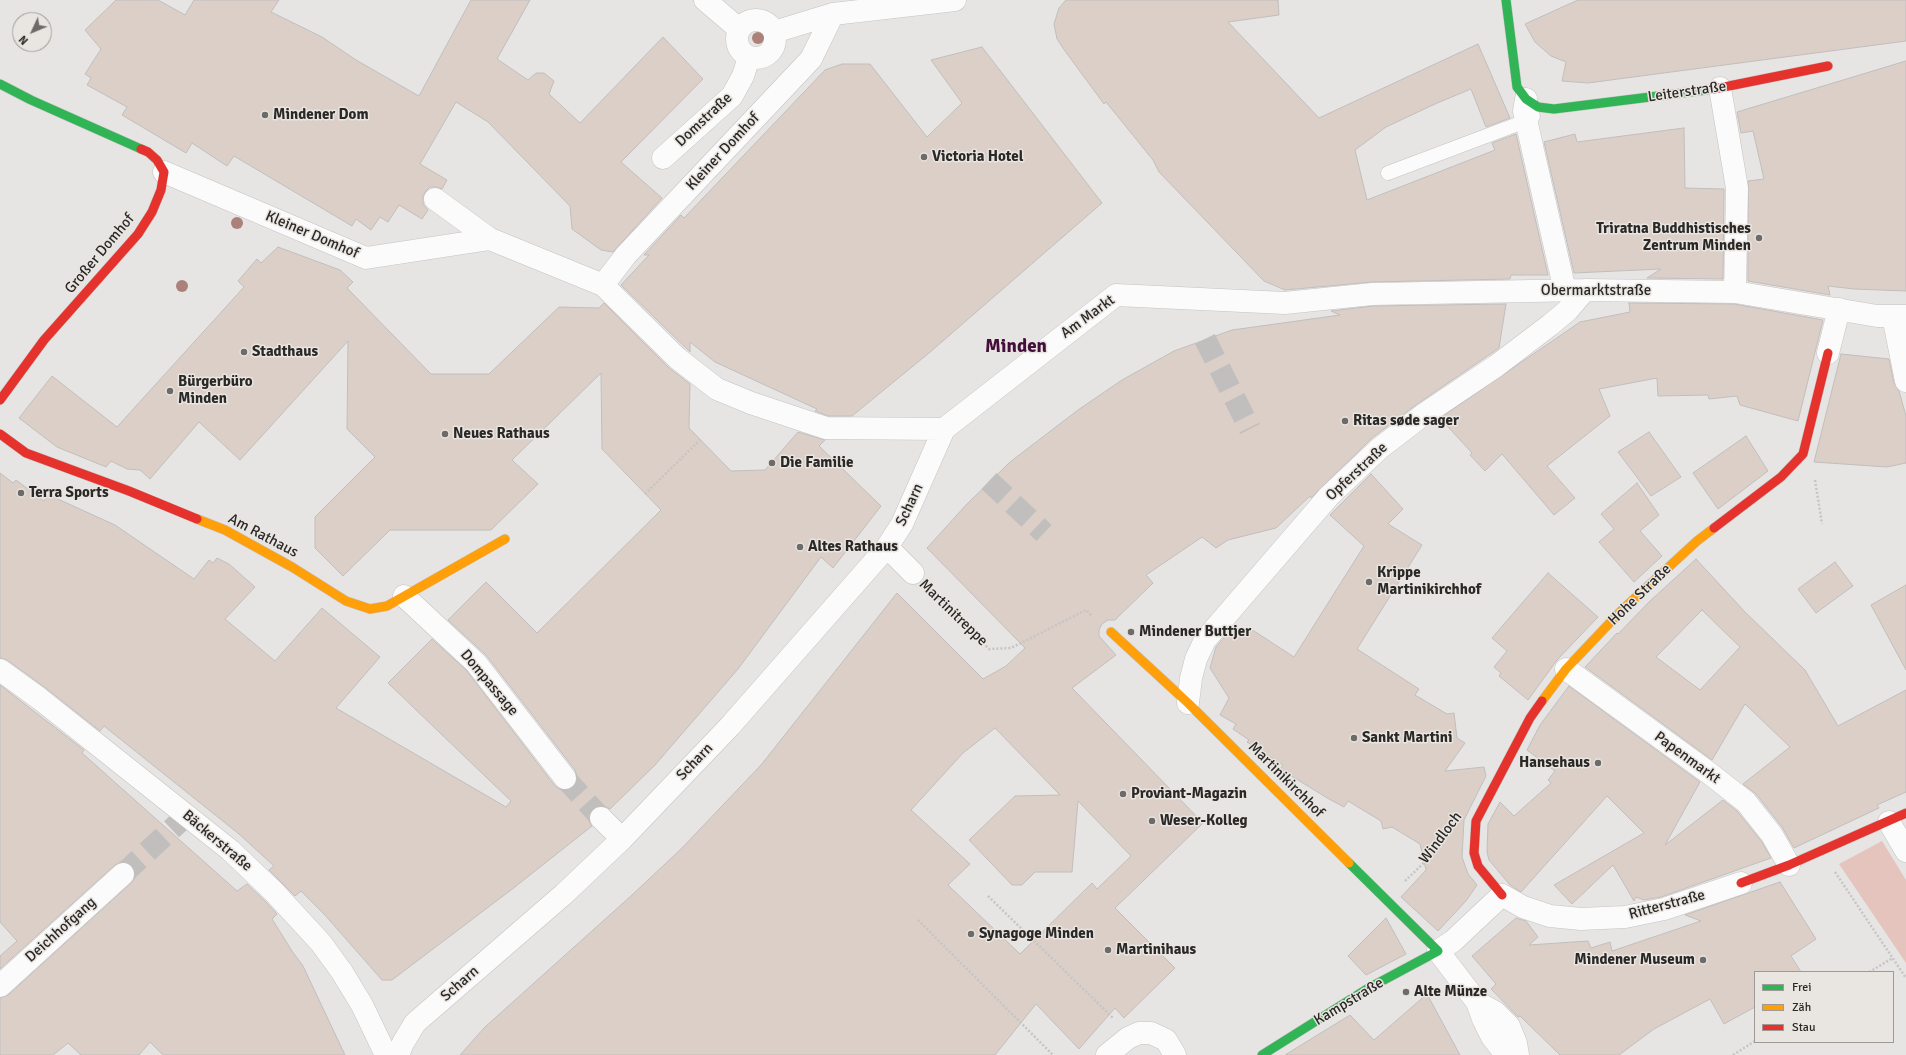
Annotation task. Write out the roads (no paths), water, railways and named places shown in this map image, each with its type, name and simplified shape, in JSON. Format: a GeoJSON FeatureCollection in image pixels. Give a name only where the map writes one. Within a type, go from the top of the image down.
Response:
{"type":"FeatureCollection","features":[{"type":"Feature","properties":{"kind":"street"},"geometry":{"type":"LineString","coordinates":[[705,0],[739,29]]}},
{"type":"Feature","properties":{"kind":"street"},"geometry":{"type":"LineString","coordinates":[[774,32],[833,14],[955,0]]}},
{"type":"Feature","properties":{"kind":"street"},"geometry":{"type":"LineString","coordinates":[[1506,0],[1517,87],[1535,104],[1524,111],[1526,121],[1575,291]]}},
{"type":"Feature","properties":{"kind":"street","name":"Kleiner Domhof"},"geometry":{"type":"LineString","coordinates":[[603,285],[626,255],[811,59],[833,14]]}},
{"type":"Feature","properties":{"kind":"street"},"geometry":{"type":"LineString","coordinates":[[758,19],[771,26],[774,32],[776,39],[774,46],[764,57],[749,57],[738,45],[737,38],[739,29],[750,20],[758,19]]}},
{"type":"Feature","properties":{"kind":"street","name":"Domstraße"},"geometry":{"type":"LineString","coordinates":[[663,158],[732,96],[743,76],[749,57]]}},
{"type":"Feature","properties":{"kind":"street","name":"Leiterstraße"},"geometry":{"type":"LineString","coordinates":[[1535,104],[1554,109],[1720,88],[1828,66]]}},
{"type":"Feature","properties":{"kind":"street"},"geometry":{"type":"LineString","coordinates":[[0,84],[31,100],[148,152],[157,160],[164,172]]}},
{"type":"Feature","properties":{"kind":"street"},"geometry":{"type":"LineString","coordinates":[[1720,88],[1737,188],[1735,292]]}},
{"type":"Feature","properties":{"kind":"street","name":"Kleiner Domhof"},"geometry":{"type":"LineString","coordinates":[[164,172],[366,258],[490,239]]}},
{"type":"Feature","properties":{"kind":"street","name":"Großer Domhof"},"geometry":{"type":"LineString","coordinates":[[0,400],[44,340],[138,234],[152,212],[161,190],[164,172]]}},
{"type":"Feature","properties":{"kind":"street"},"geometry":{"type":"LineString","coordinates":[[435,199],[490,239],[603,285],[677,358],[717,389],[751,403],[826,428],[944,429]]}},
{"type":"Feature","properties":{"kind":"street","name":"Obermarktstraße"},"geometry":{"type":"LineString","coordinates":[[1285,303],[1372,294],[1575,291],[1735,292],[1877,316],[1900,316]]}},
{"type":"Feature","properties":{"kind":"street","name":"Opferstraße"},"geometry":{"type":"LineString","coordinates":[[1188,703],[1191,678],[1196,659],[1205,640],[1329,496],[1386,443],[1423,415],[1496,366],[1568,310],[1575,291]]}},
{"type":"Feature","properties":{"kind":"street","name":"Am Markt"},"geometry":{"type":"LineString","coordinates":[[944,429],[1116,295],[1285,303]]}},
{"type":"Feature","properties":{"kind":"street"},"geometry":{"type":"LineString","coordinates":[[1828,353],[1839,309]]}},
{"type":"Feature","properties":{"kind":"street"},"geometry":{"type":"LineString","coordinates":[[1900,316],[1906,381]]}},
{"type":"Feature","properties":{"kind":"street","name":"Hohe Straße"},"geometry":{"type":"LineString","coordinates":[[1502,895],[1478,866],[1474,853],[1476,821],[1530,718],[1566,669],[1622,610],[1697,541],[1780,477],[1803,454],[1828,353]]}},
{"type":"Feature","properties":{"kind":"street","name":"Scharn"},"geometry":{"type":"LineString","coordinates":[[398,1055],[403,1043],[415,1023],[564,894],[622,839],[730,726],[886,547],[902,524],[944,429]]}},
{"type":"Feature","properties":{"kind":"street","name":"Am Rathaus"},"geometry":{"type":"LineString","coordinates":[[0,434],[26,453],[129,491],[225,530],[292,566],[346,601],[370,609],[387,606],[505,539]]}},
{"type":"Feature","properties":{"kind":"street","name":"Martinitreppe"},"geometry":{"type":"LineString","coordinates":[[886,547],[913,573]]}},
{"type":"Feature","properties":{"kind":"street","name":"Dompassage"},"geometry":{"type":"LineString","coordinates":[[404,596],[476,663],[565,778]]}},
{"type":"Feature","properties":{"kind":"street","name":"Martinikirchhof"},"geometry":{"type":"LineString","coordinates":[[1111,632],[1188,703],[1438,951]]}},
{"type":"Feature","properties":{"kind":"street","name":"Papenmarkt"},"geometry":{"type":"LineString","coordinates":[[1566,669],[1746,802],[1772,835],[1789,865]]}},
{"type":"Feature","properties":{"kind":"street","name":"Bäckerstraße"},"geometry":{"type":"LineString","coordinates":[[0,670],[40,699],[230,850],[274,892],[321,943],[342,972],[365,1011],[386,1055]]}},
{"type":"Feature","properties":{"kind":"street"},"geometry":{"type":"LineString","coordinates":[[1898,817],[1906,851]]}},
{"type":"Feature","properties":{"kind":"street","name":"Ritterstraße"},"geometry":{"type":"LineString","coordinates":[[1502,895],[1523,907],[1550,916],[1581,919],[1625,917],[1664,909],[1789,865],[1820,850],[1898,817]]}},
{"type":"Feature","properties":{"kind":"street"},"geometry":{"type":"LineString","coordinates":[[601,818],[622,839]]}},
{"type":"Feature","properties":{"kind":"street","name":"Deichhofgang"},"geometry":{"type":"LineString","coordinates":[[0,986],[123,874]]}},
{"type":"Feature","properties":{"kind":"street"},"geometry":{"type":"LineString","coordinates":[[1502,895],[1453,941],[1438,951],[1478,1002],[1495,1012],[1509,1026],[1516,1043],[1518,1055]]}},
{"type":"Feature","properties":{"kind":"street","name":"Kampstraße"},"geometry":{"type":"LineString","coordinates":[[1262,1055],[1367,989],[1438,951]]}},
{"type":"Feature","properties":{"kind":"street"},"geometry":{"type":"LineString","coordinates":[[1478,1002],[1483,1019],[1492,1037],[1503,1051],[1509,1055]]}},
{"type":"Feature","properties":{"kind":"street"},"geometry":{"type":"LineString","coordinates":[[1106,1055],[1128,1038],[1139,1033],[1150,1033],[1166,1040],[1176,1055]]}},
{"type":"Feature","properties":{"kind":"lane"},"geometry":{"type":"LineString","coordinates":[[1388,173],[1526,121]]}},
{"type":"Feature","properties":{"kind":"tunnel"},"geometry":{"type":"LineString","coordinates":[[1205,339],[1250,429]]}},
{"type":"Feature","properties":{"kind":"tunnel"},"geometry":{"type":"LineString","coordinates":[[989,481],[1044,533]]}},
{"type":"Feature","properties":{"kind":"tunnel"},"geometry":{"type":"LineString","coordinates":[[565,778],[601,818]]}},
{"type":"Feature","properties":{"kind":"tunnel"},"geometry":{"type":"LineString","coordinates":[[123,874],[187,815]]}},
{"type":"Feature","properties":{"kind":"place","name":"Mindener Dom"},"geometry":{"type":"Point","coordinates":[265,115]}},
{"type":"Feature","properties":{"kind":"place","name":"Victoria Hotel"},"geometry":{"type":"Point","coordinates":[924,157]}},
{"type":"Feature","properties":{"kind":"place","name":"Triratna Buddhistisches Zentrum Minden"},"geometry":{"type":"Point","coordinates":[1759,238]}},
{"type":"Feature","properties":{"kind":"place","name":"Stadthaus"},"geometry":{"type":"Point","coordinates":[244,352]}},
{"type":"Feature","properties":{"kind":"place","name":"Bürgerbüro Minden"},"geometry":{"type":"Point","coordinates":[170,391]}},
{"type":"Feature","properties":{"kind":"place","name":"Ritas søde sager"},"geometry":{"type":"Point","coordinates":[1345,421]}},
{"type":"Feature","properties":{"kind":"place","name":"Neues Rathaus"},"geometry":{"type":"Point","coordinates":[445,434]}},
{"type":"Feature","properties":{"kind":"place","name":"Die Familie"},"geometry":{"type":"Point","coordinates":[772,463]}},
{"type":"Feature","properties":{"kind":"place","name":"Terra Sports"},"geometry":{"type":"Point","coordinates":[21,493]}},
{"type":"Feature","properties":{"kind":"place","name":"Altes Rathaus"},"geometry":{"type":"Point","coordinates":[800,547]}},
{"type":"Feature","properties":{"kind":"place","name":"Krippe Martinikirchhof"},"geometry":{"type":"Point","coordinates":[1369,582]}},
{"type":"Feature","properties":{"kind":"place","name":"Mindener Buttjer"},"geometry":{"type":"Point","coordinates":[1131,632]}},
{"type":"Feature","properties":{"kind":"place","name":"Sankt Martini"},"geometry":{"type":"Point","coordinates":[1354,738]}},
{"type":"Feature","properties":{"kind":"place","name":"Hansehaus"},"geometry":{"type":"Point","coordinates":[1598,763]}},
{"type":"Feature","properties":{"kind":"place","name":"Proviant-Magazin"},"geometry":{"type":"Point","coordinates":[1123,794]}},
{"type":"Feature","properties":{"kind":"place","name":"Weser-Kolleg"},"geometry":{"type":"Point","coordinates":[1152,821]}},
{"type":"Feature","properties":{"kind":"place","name":"Synagoge Minden"},"geometry":{"type":"Point","coordinates":[971,934]}},
{"type":"Feature","properties":{"kind":"place","name":"Martinihaus"},"geometry":{"type":"Point","coordinates":[1108,950]}},
{"type":"Feature","properties":{"kind":"place","name":"Mindener Museum"},"geometry":{"type":"Point","coordinates":[1703,960]}},
{"type":"Feature","properties":{"kind":"place","name":"Alte Münze"},"geometry":{"type":"Point","coordinates":[1406,992]}},
{"type":"Feature","properties":{"kind":"district","name":"Minden"},"geometry":{"type":"Point","coordinates":[1016,347]}}]}
